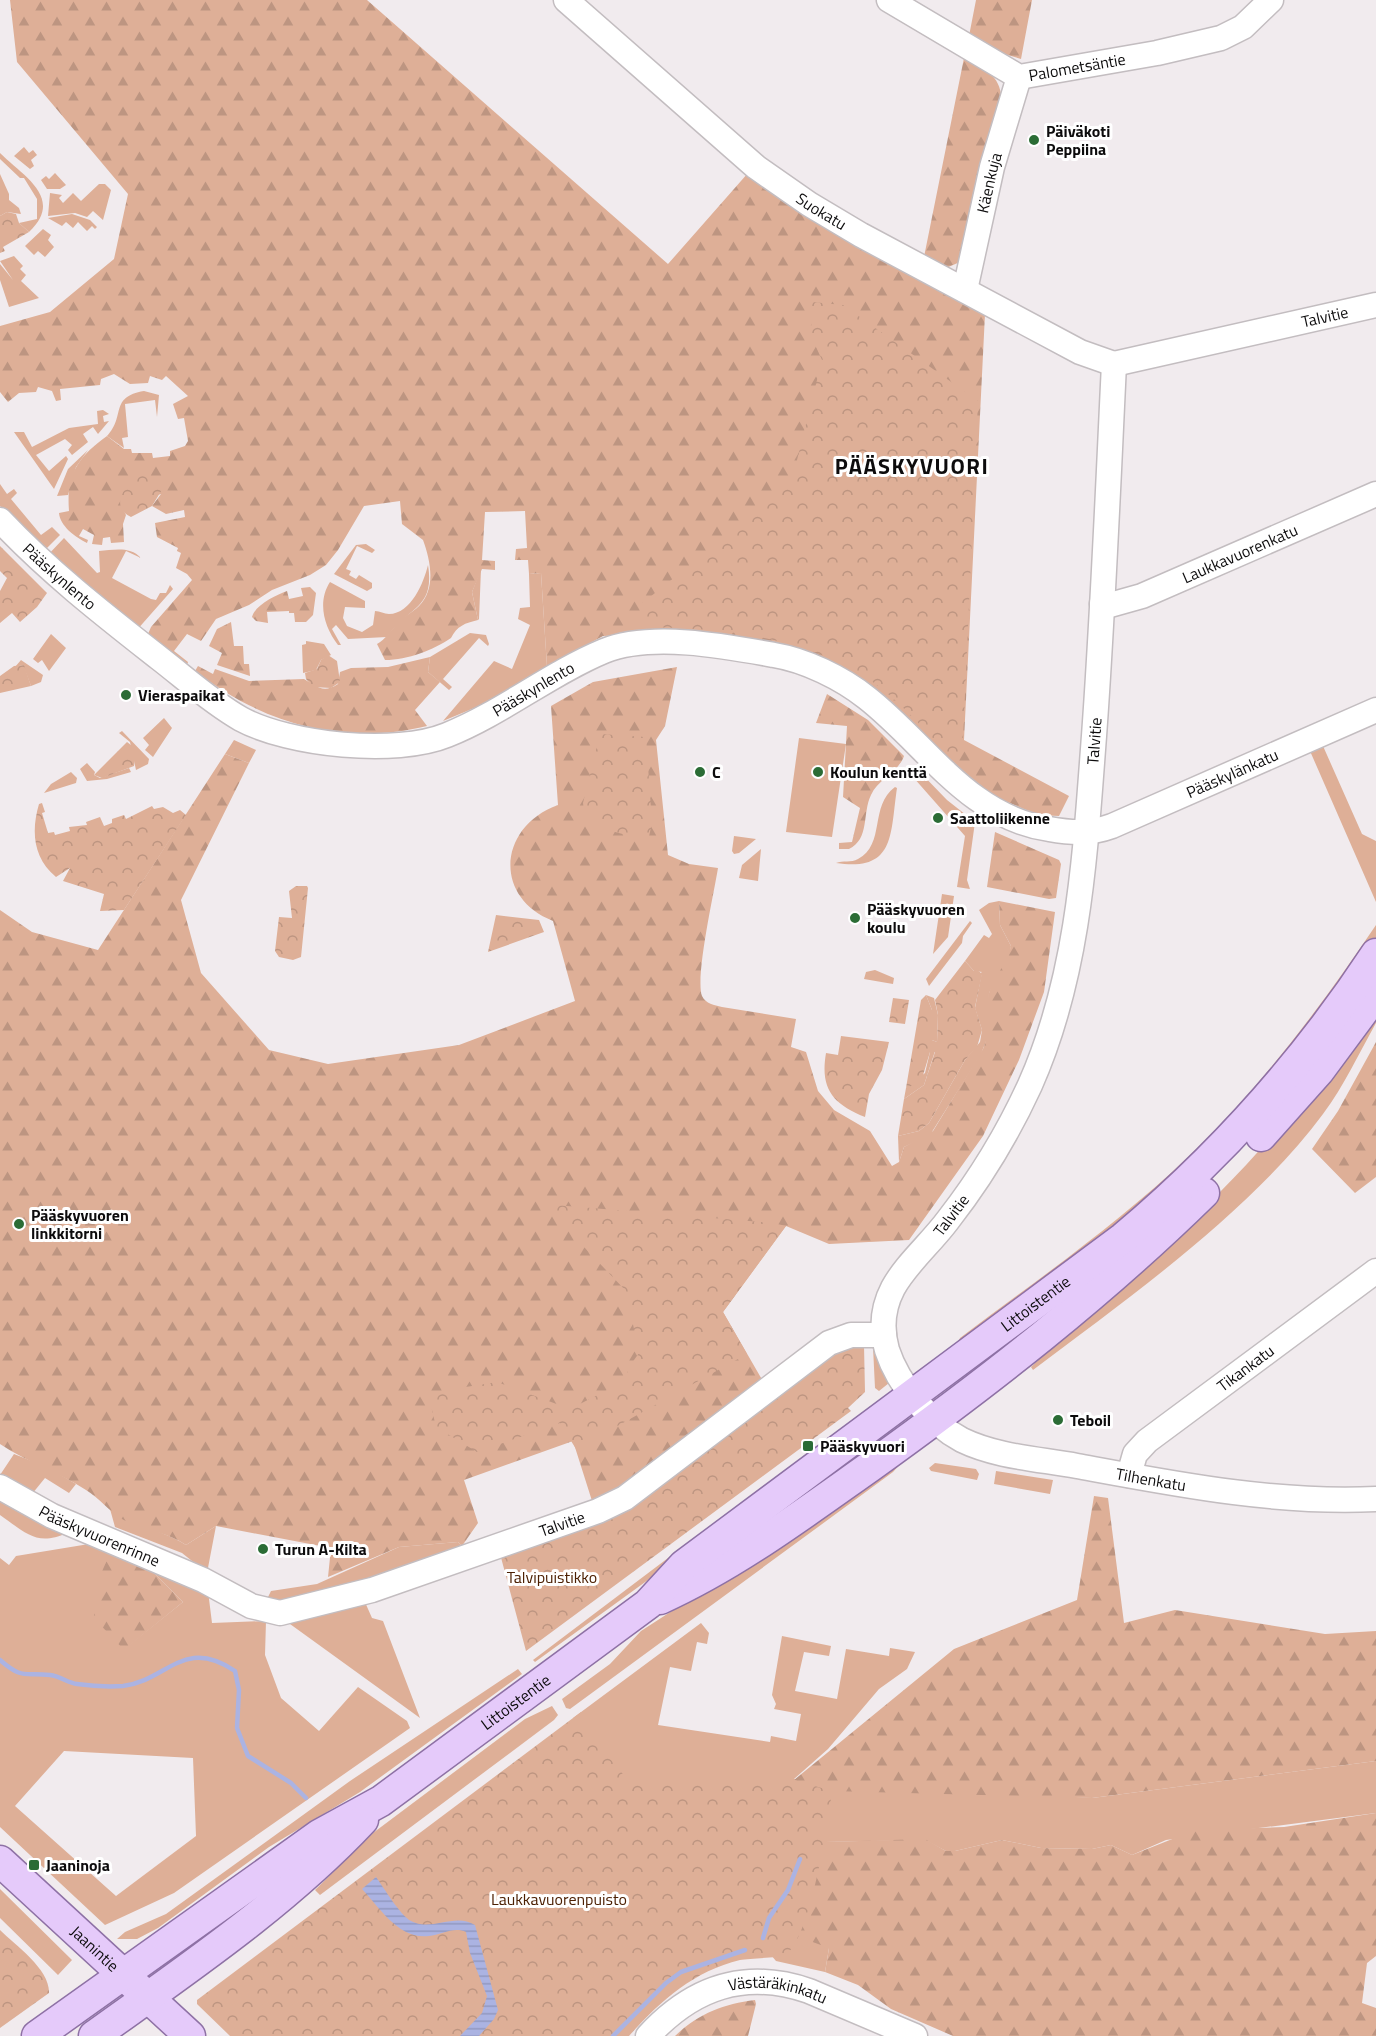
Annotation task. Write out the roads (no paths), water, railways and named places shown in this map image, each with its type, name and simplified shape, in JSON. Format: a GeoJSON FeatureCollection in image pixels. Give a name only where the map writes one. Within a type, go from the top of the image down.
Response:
{"type":"FeatureCollection","features":[{"type":"Feature","properties":{"kind":"main road","name":"Littoistentie"},"geometry":{"type":"LineString","coordinates":[[37,2036],[319,1835],[381,1801],[648,1604],[684,1564],[914,1396],[1123,1238],[1182,1187],[1257,1111],[1299,1061],[1376,954]]}},
{"type":"Feature","properties":{"kind":"main road","name":"Littoistentie"},"geometry":{"type":"LineString","coordinates":[[648,1604],[698,1581],[806,1512],[1067,1318],[1176,1221],[1284,1112],[1319,1071],[1376,994]]}},
{"type":"Feature","properties":{"kind":"main road","name":"Littoistentie"},"geometry":{"type":"LineString","coordinates":[[94,2036],[253,1919],[321,1862],[381,1801]]}},
{"type":"Feature","properties":{"kind":"main road","name":"Jaanintie"},"geometry":{"type":"LineString","coordinates":[[0,1861],[190,2036]]}},
{"type":"Feature","properties":{"kind":"street","name":"Suokatu"},"geometry":{"type":"LineString","coordinates":[[566,0],[756,167],[861,236],[1080,352],[1114,364]]}},
{"type":"Feature","properties":{"kind":"street","name":"Palometsäntie"},"geometry":{"type":"LineString","coordinates":[[890,0],[1019,77],[1157,53],[1221,38],[1243,27],[1271,0]]}},
{"type":"Feature","properties":{"kind":"street","name":"Käenkuja"},"geometry":{"type":"LineString","coordinates":[[964,290],[992,167],[1019,77]]}},
{"type":"Feature","properties":{"kind":"street","name":"Talvitie"},"geometry":{"type":"LineString","coordinates":[[914,1396],[890,1358],[884,1335],[885,1312],[893,1288],[965,1198],[1015,1117],[1045,1049],[1059,1006],[1072,953],[1087,833],[1114,364],[1376,305]]}},
{"type":"Feature","properties":{"kind":"street","name":"Laukkavuorenkatu"},"geometry":{"type":"LineString","coordinates":[[1102,603],[1110,605],[1142,597],[1376,494]]}},
{"type":"Feature","properties":{"kind":"street","name":"Pääskynlento"},"geometry":{"type":"LineString","coordinates":[[0,520],[30,552],[81,598],[211,699],[242,719],[273,730],[331,744],[361,746],[393,745],[443,737],[485,717],[606,650],[637,642],[678,643],[744,650],[779,655],[808,666],[864,695],[955,782],[994,811],[1044,828],[1087,833]]}},
{"type":"Feature","properties":{"kind":"street","name":"Pääskylänkatu"},"geometry":{"type":"LineString","coordinates":[[1087,833],[1112,826],[1376,710]]}},
{"type":"Feature","properties":{"kind":"street","name":"Tikankatu"},"geometry":{"type":"LineString","coordinates":[[1129,1475],[1135,1454],[1147,1441],[1376,1271]]}},
{"type":"Feature","properties":{"kind":"street","name":"Talvitie"},"geometry":{"type":"LineString","coordinates":[[203,1580],[251,1606],[280,1612],[372,1590],[598,1510],[639,1490],[829,1343],[851,1335],[884,1335]]}},
{"type":"Feature","properties":{"kind":"street","name":"Tilhenkatu"},"geometry":{"type":"LineString","coordinates":[[914,1396],[934,1419],[954,1435],[978,1447],[1129,1475],[1283,1498],[1376,1499]]}},
{"type":"Feature","properties":{"kind":"street","name":"Pääskyvuorenrinne"},"geometry":{"type":"LineString","coordinates":[[0,1487],[24,1503],[69,1524],[113,1540],[203,1580]]}},
{"type":"Feature","properties":{"kind":"street","name":"Västäräkinkatu"},"geometry":{"type":"LineString","coordinates":[[648,2036],[666,2017],[687,2001],[733,1983],[753,1980],[801,1988],[915,2036]]}},
{"type":"Feature","properties":{"kind":"water"},"geometry":{"type":"Polygon","coordinates":[[[376,1877],[397,1907],[411,1921],[427,1924],[459,1920],[475,1925],[498,2010],[494,2019],[479,2036],[460,2036],[482,2013],[487,1996],[470,1953],[466,1932],[457,1930],[418,1936],[399,1928],[362,1889],[376,1877]]]}},
{"type":"Feature","properties":{"kind":"waterway","name":"Jaaninoja"},"geometry":{"type":"LineString","coordinates":[[0,1660],[19,1673],[54,1676],[77,1684],[94,1686],[123,1686],[138,1682],[188,1659],[202,1658],[217,1661],[235,1671],[239,1690],[237,1728],[248,1756],[291,1783],[306,1798]]}},
{"type":"Feature","properties":{"kind":"waterway"},"geometry":{"type":"LineString","coordinates":[[763,1938],[769,1918],[788,1890],[800,1859]]}},
{"type":"Feature","properties":{"kind":"waterway"},"geometry":{"type":"LineString","coordinates":[[613,2036],[666,1983],[681,1972],[745,1950]]}},
{"type":"Feature","properties":{"kind":"place","name":"Päiväkoti Peppiina"},"geometry":{"type":"Point","coordinates":[1034,140]}},
{"type":"Feature","properties":{"kind":"place","name":"Vieraspaikat"},"geometry":{"type":"Point","coordinates":[126,695]}},
{"type":"Feature","properties":{"kind":"place","name":"C"},"geometry":{"type":"Point","coordinates":[700,772]}},
{"type":"Feature","properties":{"kind":"place","name":"Koulun kenttä"},"geometry":{"type":"Point","coordinates":[818,772]}},
{"type":"Feature","properties":{"kind":"place","name":"Saattoliikenne"},"geometry":{"type":"Point","coordinates":[938,818]}},
{"type":"Feature","properties":{"kind":"place","name":"Pääskyvuoren koulu"},"geometry":{"type":"Point","coordinates":[855,918]}},
{"type":"Feature","properties":{"kind":"place","name":"Pääskyvuoren linkkitorni"},"geometry":{"type":"Point","coordinates":[19,1224]}},
{"type":"Feature","properties":{"kind":"place","name":"Teboil"},"geometry":{"type":"Point","coordinates":[1058,1420]}},
{"type":"Feature","properties":{"kind":"place","name":"Pääskyvuori"},"geometry":{"type":"Point","coordinates":[808,1446]}},
{"type":"Feature","properties":{"kind":"place","name":"Turun A-Kilta"},"geometry":{"type":"Point","coordinates":[263,1549]}},
{"type":"Feature","properties":{"kind":"place","name":"Jaaninoja"},"geometry":{"type":"Point","coordinates":[34,1865]}},
{"type":"Feature","properties":{"kind":"district","name":"PÄÄSKYVUORI"},"geometry":{"type":"Point","coordinates":[912,466]}},
{"type":"Feature","properties":{"kind":"park label","name":"Talvipuistikko"},"geometry":{"type":"Point","coordinates":[552,1577]}},
{"type":"Feature","properties":{"kind":"park label","name":"Laukkavuorenpuisto"},"geometry":{"type":"Point","coordinates":[559,1899]}}]}
